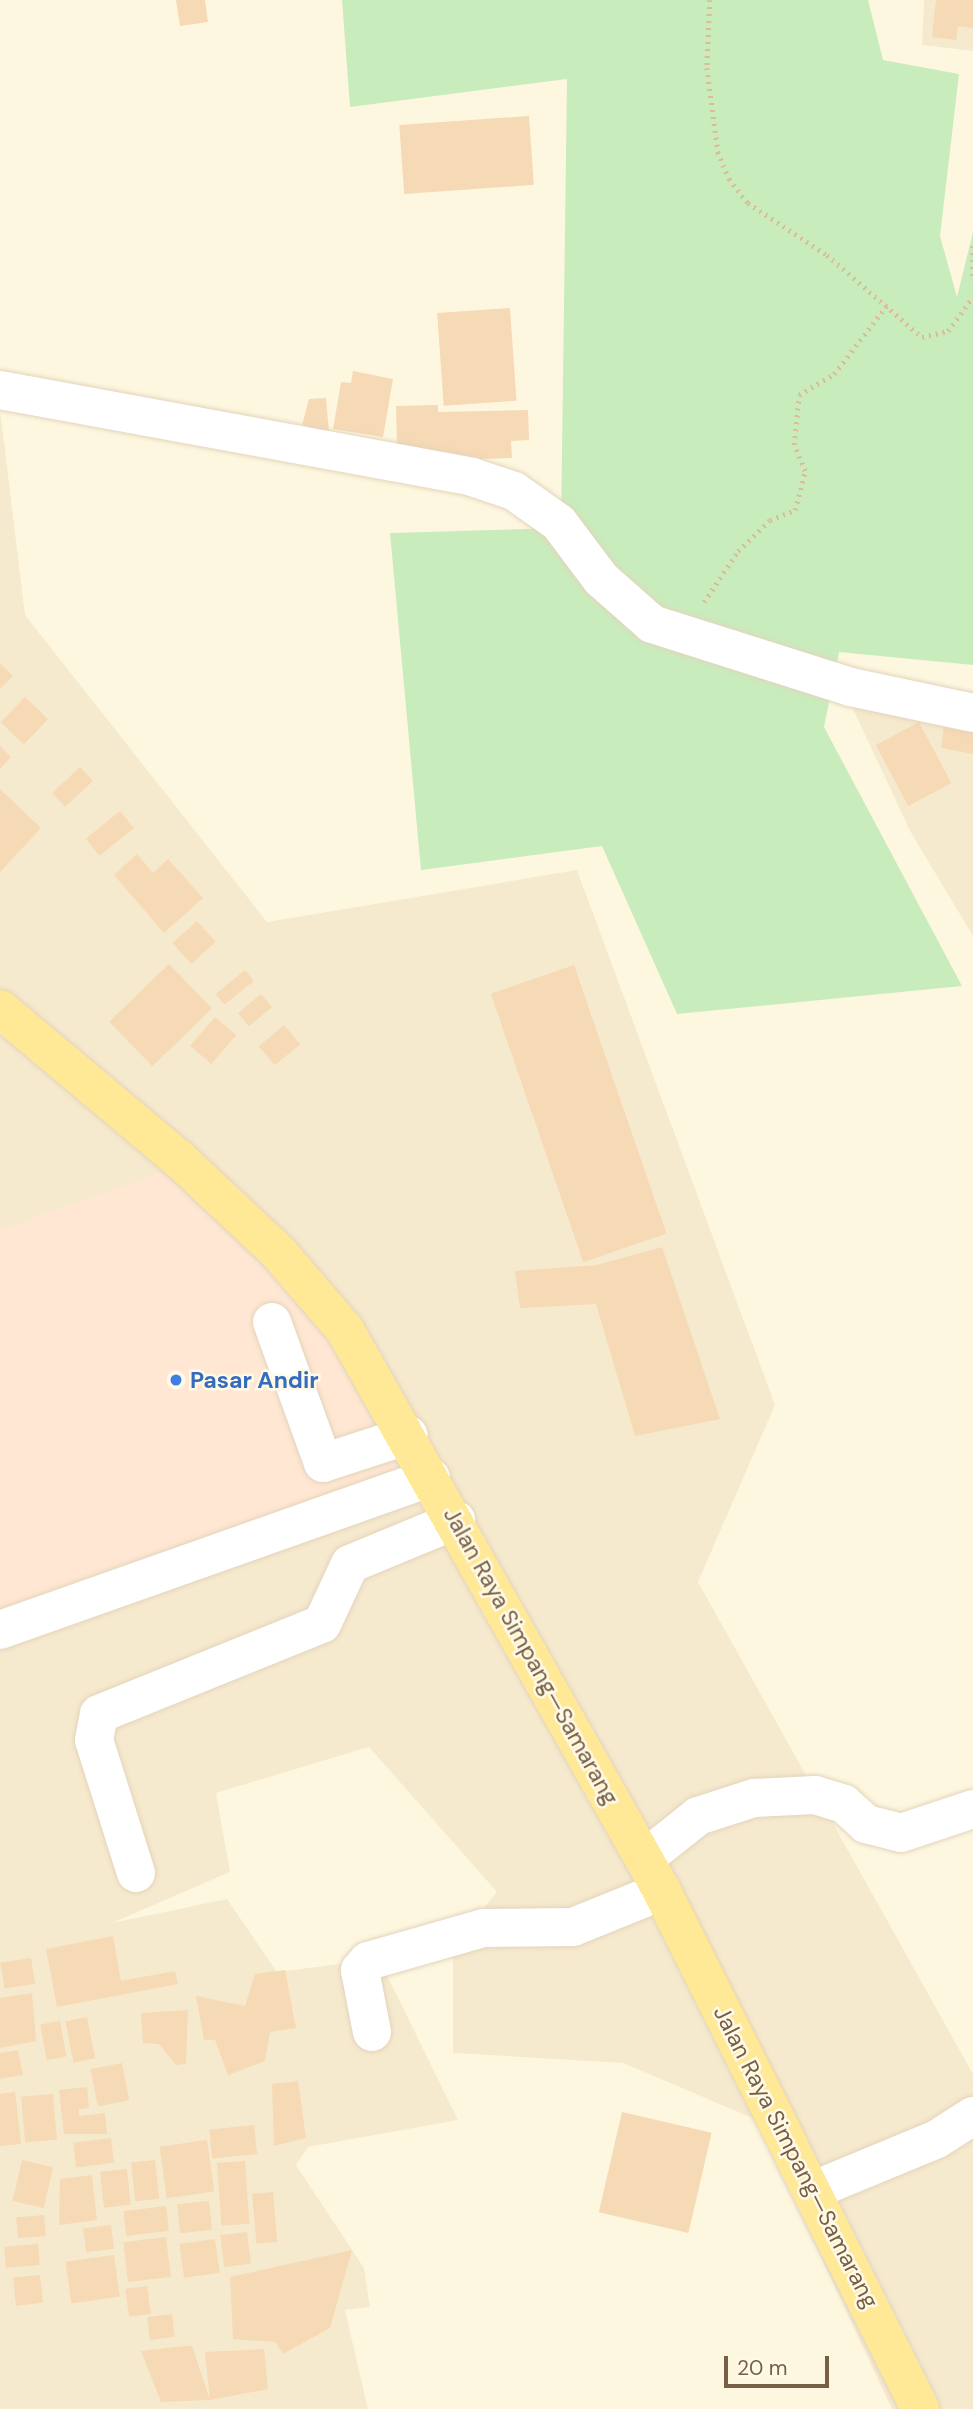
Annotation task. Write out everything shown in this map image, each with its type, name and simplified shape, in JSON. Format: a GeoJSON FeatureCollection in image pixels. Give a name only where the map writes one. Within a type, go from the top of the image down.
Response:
{"type":"FeatureCollection","features":[{"type":"Feature","properties":{"kind":"main road","name":"Jalan Raya Simpang—Samarang"},"geometry":{"type":"LineString","coordinates":[[0,1009],[180,1159],[279,1253],[345,1331],[409,1435],[653,1875],[814,2190],[920,2409]]}},
{"type":"Feature","properties":{"kind":"street"},"geometry":{"type":"LineString","coordinates":[[0,390],[351,450],[514,491],[559,523],[632,609],[683,636],[851,687],[973,713]]}},
{"type":"Feature","properties":{"kind":"street"},"geometry":{"type":"LineString","coordinates":[[272,1322],[323,1463],[409,1435]]}},
{"type":"Feature","properties":{"kind":"street"},"geometry":{"type":"LineString","coordinates":[[0,1630],[431,1477]]}},
{"type":"Feature","properties":{"kind":"street"},"geometry":{"type":"LineString","coordinates":[[136,1872],[94,1740],[99,1714],[322,1624],[350,1564],[456,1520]]}},
{"type":"Feature","properties":{"kind":"street"},"geometry":{"type":"LineString","coordinates":[[372,2032],[360,1970],[368,1961],[484,1928],[573,1927],[653,1875],[698,1816],[754,1798],[815,1795],[844,1804],[866,1824],[901,1833],[973,1809]]}},
{"type":"Feature","properties":{"kind":"street"},"geometry":{"type":"LineString","coordinates":[[814,2190],[937,2139],[973,2116]]}},
{"type":"Feature","properties":{"kind":"path"},"geometry":{"type":"LineString","coordinates":[[710,0],[708,68],[718,152],[729,180],[748,203],[888,304],[922,337],[933,338],[971,309],[973,297]]}},
{"type":"Feature","properties":{"kind":"path"},"geometry":{"type":"LineString","coordinates":[[973,246],[973,276]]}},
{"type":"Feature","properties":{"kind":"path"},"geometry":{"type":"LineString","coordinates":[[683,636],[738,551],[770,520],[795,510],[805,471],[792,429],[799,395],[834,374],[888,304]]}},
{"type":"Feature","properties":{"kind":"shaded area"},"geometry":{"type":"Polygon","coordinates":[[[924,0],[973,0],[973,51],[922,45],[924,0]]]}},
{"type":"Feature","properties":{"kind":"shaded area"},"geometry":{"type":"Polygon","coordinates":[[[0,409],[25,615],[267,922],[577,870],[775,1405],[698,1582],[973,2074],[973,2409],[892,2409],[757,2120],[623,2063],[453,2053],[453,1945],[497,1892],[369,1747],[216,1793],[230,1872],[112,1923],[227,1899],[277,1972],[379,1959],[458,2120],[308,2147],[296,2165],[364,2268],[370,2307],[345,2310],[368,2409],[0,2409],[0,409]]]}},
{"type":"Feature","properties":{"kind":"shaded area"},"geometry":{"type":"Polygon","coordinates":[[[846,694],[973,694],[973,936],[910,831],[846,694]]]}},
{"type":"Feature","properties":{"kind":"shaded area","name":"Pasar Andir"},"geometry":{"type":"Polygon","coordinates":[[[162,1172],[265,1268],[329,1344],[412,1493],[0,1644],[0,1230],[162,1172]]]}},
{"type":"Feature","properties":{"kind":"green space"},"geometry":{"type":"Polygon","coordinates":[[[342,0],[868,0],[883,60],[959,74],[940,236],[957,297],[973,232],[973,665],[839,652],[824,727],[962,986],[677,1014],[602,846],[421,870],[390,533],[561,528],[567,79],[350,107],[342,0]]]}},
{"type":"Feature","properties":{"kind":"building"},"geometry":{"type":"Polygon","coordinates":[[[176,0],[205,0],[208,22],[180,26],[176,0]]]}},
{"type":"Feature","properties":{"kind":"building"},"geometry":{"type":"Polygon","coordinates":[[[936,0],[973,0],[973,28],[958,26],[956,40],[932,37],[936,0]]]}},
{"type":"Feature","properties":{"kind":"building"},"geometry":{"type":"Polygon","coordinates":[[[529,116],[534,185],[404,194],[399,125],[529,116]]]}},
{"type":"Feature","properties":{"kind":"building"},"geometry":{"type":"Polygon","coordinates":[[[510,308],[516,401],[444,406],[437,313],[510,308]]]}},
{"type":"Feature","properties":{"kind":"building"},"geometry":{"type":"Polygon","coordinates":[[[353,371],[393,379],[383,437],[333,429],[341,382],[351,383],[353,371]]]}},
{"type":"Feature","properties":{"kind":"building"},"geometry":{"type":"Polygon","coordinates":[[[326,398],[329,432],[302,425],[309,399],[326,398]]]}},
{"type":"Feature","properties":{"kind":"building"},"geometry":{"type":"Polygon","coordinates":[[[438,405],[438,412],[528,410],[529,440],[511,441],[512,458],[423,461],[397,450],[396,406],[438,405]]]}},
{"type":"Feature","properties":{"kind":"building"},"geometry":{"type":"Polygon","coordinates":[[[0,663],[13,676],[0,689],[0,663]]]}},
{"type":"Feature","properties":{"kind":"building"},"geometry":{"type":"Polygon","coordinates":[[[25,697],[48,719],[24,744],[1,722],[25,697]]]}},
{"type":"Feature","properties":{"kind":"building"},"geometry":{"type":"Polygon","coordinates":[[[919,722],[951,783],[908,806],[876,745],[919,722]]]}},
{"type":"Feature","properties":{"kind":"building"},"geometry":{"type":"Polygon","coordinates":[[[944,724],[973,729],[973,754],[941,748],[944,724]]]}},
{"type":"Feature","properties":{"kind":"building"},"geometry":{"type":"Polygon","coordinates":[[[0,746],[11,757],[0,769],[0,746]]]}},
{"type":"Feature","properties":{"kind":"building"},"geometry":{"type":"Polygon","coordinates":[[[80,767],[93,781],[65,807],[52,793],[80,767]]]}},
{"type":"Feature","properties":{"kind":"building"},"geometry":{"type":"Polygon","coordinates":[[[0,789],[41,828],[0,872],[0,789]]]}},
{"type":"Feature","properties":{"kind":"building"},"geometry":{"type":"Polygon","coordinates":[[[120,811],[134,828],[100,856],[86,839],[120,811]]]}},
{"type":"Feature","properties":{"kind":"building"},"geometry":{"type":"Polygon","coordinates":[[[137,854],[153,873],[168,859],[203,898],[164,933],[114,875],[137,854]]]}},
{"type":"Feature","properties":{"kind":"building"},"geometry":{"type":"Polygon","coordinates":[[[197,921],[216,942],[191,964],[172,943],[197,921]]]}},
{"type":"Feature","properties":{"kind":"building"},"geometry":{"type":"Polygon","coordinates":[[[169,964],[212,1009],[152,1066],[109,1022],[169,964]]]}},
{"type":"Feature","properties":{"kind":"building"},"geometry":{"type":"Polygon","coordinates":[[[574,965],[666,1234],[583,1262],[491,994],[574,965]]]}},
{"type":"Feature","properties":{"kind":"building"},"geometry":{"type":"Polygon","coordinates":[[[245,970],[254,981],[224,1005],[215,994],[245,970]]]}},
{"type":"Feature","properties":{"kind":"building"},"geometry":{"type":"Polygon","coordinates":[[[261,994],[272,1007],[249,1026],[238,1013],[261,994]]]}},
{"type":"Feature","properties":{"kind":"building"},"geometry":{"type":"Polygon","coordinates":[[[215,1017],[236,1035],[211,1064],[190,1046],[215,1017]]]}},
{"type":"Feature","properties":{"kind":"building"},"geometry":{"type":"Polygon","coordinates":[[[284,1025],[300,1044],[275,1065],[259,1046],[284,1025]]]}},
{"type":"Feature","properties":{"kind":"building"},"geometry":{"type":"Polygon","coordinates":[[[662,1247],[720,1419],[635,1436],[596,1304],[520,1308],[515,1271],[597,1265],[662,1247]]]}},
{"type":"Feature","properties":{"kind":"building"},"geometry":{"type":"Polygon","coordinates":[[[113,1936],[121,1981],[175,1971],[178,1984],[57,2007],[46,1949],[113,1936]]]}},
{"type":"Feature","properties":{"kind":"building"},"geometry":{"type":"Polygon","coordinates":[[[31,1958],[35,1984],[4,1989],[0,1963],[31,1958]]]}},
{"type":"Feature","properties":{"kind":"building"},"geometry":{"type":"Polygon","coordinates":[[[285,1970],[296,2028],[270,2032],[265,2061],[228,2075],[215,2040],[204,2040],[196,1996],[245,2006],[255,1974],[285,1970]]]}},
{"type":"Feature","properties":{"kind":"building"},"geometry":{"type":"Polygon","coordinates":[[[32,1993],[36,2041],[0,2048],[0,1998],[32,1993]]]}},
{"type":"Feature","properties":{"kind":"building"},"geometry":{"type":"Polygon","coordinates":[[[188,2010],[186,2064],[176,2065],[159,2044],[143,2043],[141,2013],[188,2010]]]}},
{"type":"Feature","properties":{"kind":"building"},"geometry":{"type":"Polygon","coordinates":[[[87,2017],[95,2058],[73,2062],[65,2021],[87,2017]]]}},
{"type":"Feature","properties":{"kind":"building"},"geometry":{"type":"Polygon","coordinates":[[[60,2021],[66,2056],[47,2060],[40,2024],[60,2021]]]}},
{"type":"Feature","properties":{"kind":"building"},"geometry":{"type":"Polygon","coordinates":[[[18,2050],[23,2075],[0,2079],[0,2053],[18,2050]]]}},
{"type":"Feature","properties":{"kind":"building"},"geometry":{"type":"Polygon","coordinates":[[[122,2063],[129,2100],[98,2106],[91,2069],[122,2063]]]}},
{"type":"Feature","properties":{"kind":"building"},"geometry":{"type":"Polygon","coordinates":[[[298,2081],[306,2138],[274,2146],[272,2084],[298,2081]]]}},
{"type":"Feature","properties":{"kind":"building"},"geometry":{"type":"Polygon","coordinates":[[[87,2087],[89,2108],[79,2109],[79,2116],[105,2113],[107,2134],[64,2134],[59,2090],[87,2087]]]}},
{"type":"Feature","properties":{"kind":"building"},"geometry":{"type":"Polygon","coordinates":[[[15,2092],[21,2144],[0,2146],[0,2094],[15,2092]]]}},
{"type":"Feature","properties":{"kind":"building"},"geometry":{"type":"Polygon","coordinates":[[[53,2094],[57,2140],[25,2143],[21,2097],[53,2094]]]}},
{"type":"Feature","properties":{"kind":"building"},"geometry":{"type":"Polygon","coordinates":[[[622,2112],[712,2133],[688,2233],[599,2212],[622,2112]]]}},
{"type":"Feature","properties":{"kind":"building"},"geometry":{"type":"Polygon","coordinates":[[[254,2125],[257,2154],[212,2159],[209,2130],[254,2125]]]}},
{"type":"Feature","properties":{"kind":"building"},"geometry":{"type":"Polygon","coordinates":[[[111,2138],[114,2163],[76,2167],[73,2143],[111,2138]]]}},
{"type":"Feature","properties":{"kind":"building"},"geometry":{"type":"Polygon","coordinates":[[[207,2140],[214,2191],[167,2198],[159,2147],[207,2140]]]}},
{"type":"Feature","properties":{"kind":"building"},"geometry":{"type":"Polygon","coordinates":[[[22,2160],[53,2167],[44,2208],[13,2201],[22,2160]]]}},
{"type":"Feature","properties":{"kind":"building"},"geometry":{"type":"Polygon","coordinates":[[[155,2160],[159,2199],[135,2201],[131,2163],[155,2160]]]}},
{"type":"Feature","properties":{"kind":"building"},"geometry":{"type":"Polygon","coordinates":[[[245,2161],[249,2224],[221,2226],[217,2163],[245,2161]]]}},
{"type":"Feature","properties":{"kind":"building"},"geometry":{"type":"Polygon","coordinates":[[[127,2169],[131,2205],[104,2208],[100,2172],[127,2169]]]}},
{"type":"Feature","properties":{"kind":"building"},"geometry":{"type":"Polygon","coordinates":[[[92,2175],[97,2220],[59,2225],[60,2179],[92,2175]]]}},
{"type":"Feature","properties":{"kind":"building"},"geometry":{"type":"Polygon","coordinates":[[[273,2192],[277,2242],[256,2244],[252,2194],[273,2192]]]}},
{"type":"Feature","properties":{"kind":"building"},"geometry":{"type":"Polygon","coordinates":[[[209,2201],[212,2230],[180,2233],[177,2204],[209,2201]]]}},
{"type":"Feature","properties":{"kind":"building"},"geometry":{"type":"Polygon","coordinates":[[[166,2206],[169,2231],[126,2236],[123,2211],[166,2206]]]}},
{"type":"Feature","properties":{"kind":"building"},"geometry":{"type":"Polygon","coordinates":[[[44,2215],[46,2236],[18,2238],[16,2217],[44,2215]]]}},
{"type":"Feature","properties":{"kind":"building"},"geometry":{"type":"Polygon","coordinates":[[[111,2225],[114,2249],[86,2252],[83,2228],[111,2225]]]}},
{"type":"Feature","properties":{"kind":"building"},"geometry":{"type":"Polygon","coordinates":[[[247,2232],[251,2264],[224,2267],[220,2235],[247,2232]]]}},
{"type":"Feature","properties":{"kind":"building"},"geometry":{"type":"Polygon","coordinates":[[[166,2237],[171,2277],[128,2282],[123,2242],[166,2237]]]}},
{"type":"Feature","properties":{"kind":"building"},"geometry":{"type":"Polygon","coordinates":[[[215,2239],[220,2273],[184,2278],[179,2244],[215,2239]]]}},
{"type":"Feature","properties":{"kind":"building"},"geometry":{"type":"Polygon","coordinates":[[[38,2244],[40,2265],[6,2268],[4,2247],[38,2244]]]}},
{"type":"Feature","properties":{"kind":"building"},"geometry":{"type":"Polygon","coordinates":[[[352,2250],[330,2328],[283,2354],[275,2342],[233,2339],[230,2277],[352,2250]]]}},
{"type":"Feature","properties":{"kind":"building"},"geometry":{"type":"Polygon","coordinates":[[[114,2255],[120,2297],[71,2303],[65,2262],[114,2255]]]}},
{"type":"Feature","properties":{"kind":"building"},"geometry":{"type":"Polygon","coordinates":[[[40,2275],[43,2303],[16,2306],[13,2278],[40,2275]]]}},
{"type":"Feature","properties":{"kind":"building"},"geometry":{"type":"Polygon","coordinates":[[[147,2286],[151,2314],[129,2317],[125,2289],[147,2286]]]}},
{"type":"Feature","properties":{"kind":"building"},"geometry":{"type":"Polygon","coordinates":[[[172,2314],[175,2337],[150,2340],[147,2317],[172,2314]]]}},
{"type":"Feature","properties":{"kind":"building"},"geometry":{"type":"Polygon","coordinates":[[[192,2346],[210,2400],[161,2402],[141,2351],[192,2346]]]}},
{"type":"Feature","properties":{"kind":"building"},"geometry":{"type":"Polygon","coordinates":[[[264,2349],[268,2389],[210,2400],[205,2352],[264,2349]]]}},
{"type":"Feature","properties":{"kind":"place","name":"Pasar Andir"},"geometry":{"type":"Point","coordinates":[176,1380]}}]}
